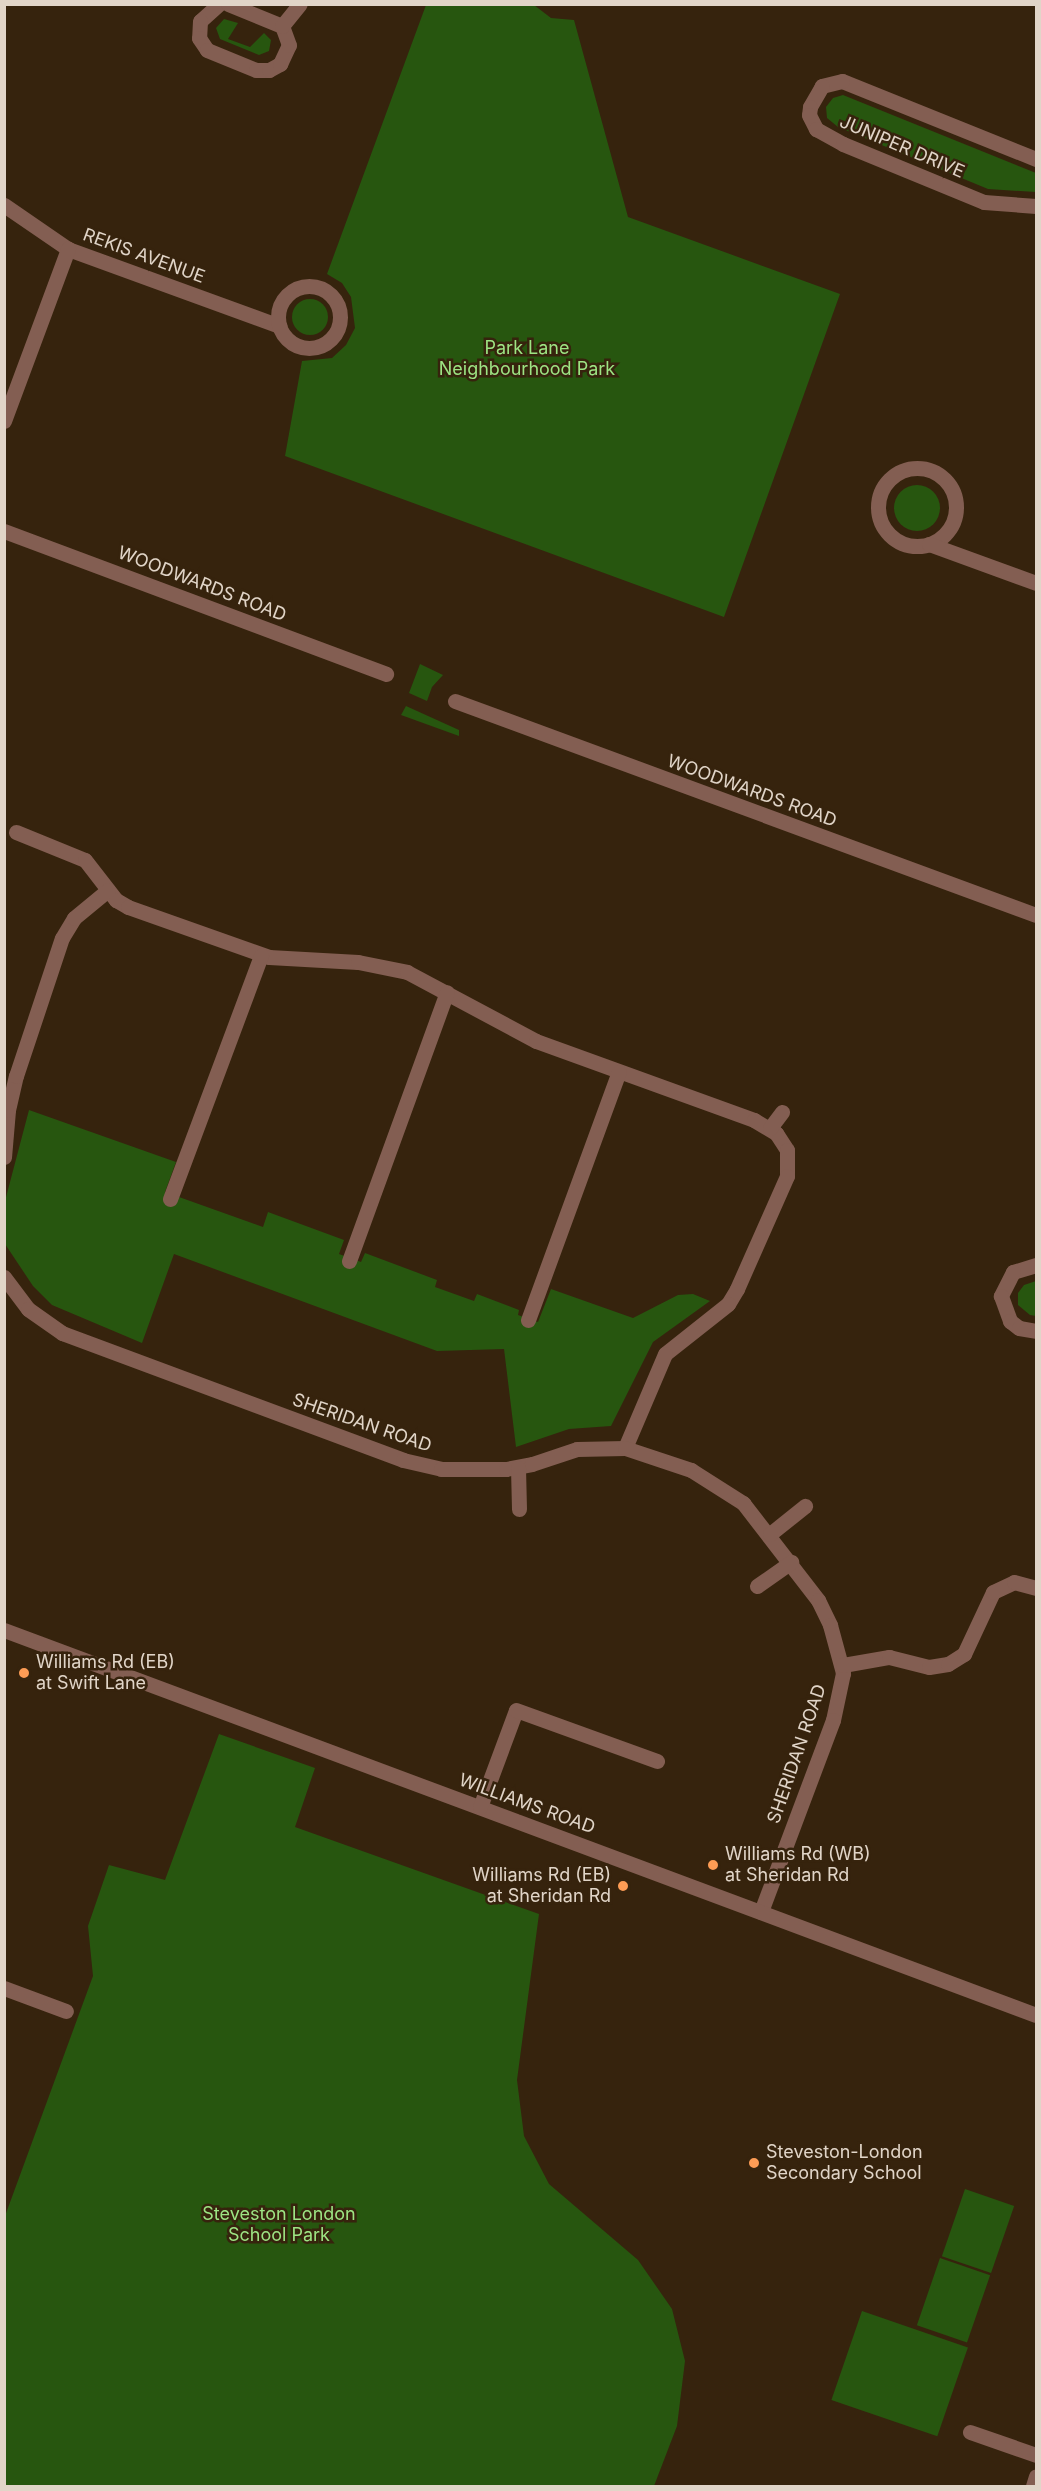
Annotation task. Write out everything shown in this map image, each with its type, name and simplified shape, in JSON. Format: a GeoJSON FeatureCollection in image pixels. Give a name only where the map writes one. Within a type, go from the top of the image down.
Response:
{"type":"FeatureCollection","features":[{"type":"Feature","properties":{"kind":"street"},"geometry":{"type":"LineString","coordinates":[[219,4],[200,21],[202,42],[215,55],[256,70],[269,70],[286,58],[289,41],[282,26],[228,4]]}},
{"type":"Feature","properties":{"kind":"street"},"geometry":{"type":"LineString","coordinates":[[282,26],[300,4]]}},
{"type":"Feature","properties":{"kind":"street","name":"JUNIPER DRIVE"},"geometry":{"type":"LineString","coordinates":[[1036,159],[842,81],[822,86],[810,107],[816,129],[843,144],[984,202],[1036,206]]}},
{"type":"Feature","properties":{"kind":"street","name":"REKIS AVENUE"},"geometry":{"type":"LineString","coordinates":[[4,205],[68,249],[279,326],[296,345],[319,346],[335,335],[340,311],[324,290],[298,288],[282,302],[279,326]]}},
{"type":"Feature","properties":{"kind":"street"},"geometry":{"type":"LineString","coordinates":[[4,422],[68,249]]}},
{"type":"Feature","properties":{"kind":"street"},"geometry":{"type":"LineString","coordinates":[[929,544],[941,538],[953,523],[956,504],[953,491],[935,473],[922,468],[903,471],[887,482],[880,493],[881,524],[898,542],[911,546],[929,544],[1036,583]]}},
{"type":"Feature","properties":{"kind":"street","name":"WOODWARDS ROAD"},"geometry":{"type":"LineString","coordinates":[[4,531],[386,674]]}},
{"type":"Feature","properties":{"kind":"street","name":"WOODWARDS ROAD"},"geometry":{"type":"LineString","coordinates":[[455,701],[1036,915]]}},
{"type":"Feature","properties":{"kind":"street"},"geometry":{"type":"LineString","coordinates":[[16,832],[92,857],[108,890],[128,907],[261,955],[389,967],[447,992],[536,1041],[770,1128],[787,1150],[789,1170],[737,1289],[728,1304],[664,1354],[625,1448]]}},
{"type":"Feature","properties":{"kind":"street"},"geometry":{"type":"LineString","coordinates":[[4,1157],[16,1076],[62,938],[74,918],[108,890]]}},
{"type":"Feature","properties":{"kind":"street"},"geometry":{"type":"LineString","coordinates":[[170,1198],[261,955]]}},
{"type":"Feature","properties":{"kind":"street"},"geometry":{"type":"LineString","coordinates":[[349,1261],[447,992]]}},
{"type":"Feature","properties":{"kind":"street"},"geometry":{"type":"LineString","coordinates":[[528,1320],[619,1072]]}},
{"type":"Feature","properties":{"kind":"street"},"geometry":{"type":"LineString","coordinates":[[770,1128],[782,1112]]}},
{"type":"Feature","properties":{"kind":"street"},"geometry":{"type":"LineString","coordinates":[[1035,1262],[1009,1276],[1001,1302],[1014,1325],[1036,1331]]}},
{"type":"Feature","properties":{"kind":"street","name":"SHERIDAN ROAD"},"geometry":{"type":"LineString","coordinates":[[4,1277],[38,1318],[72,1338],[415,1464],[455,1470],[518,1468],[577,1449],[625,1448],[664,1458],[717,1484],[743,1503],[770,1533],[824,1612],[843,1665],[843,1684],[833,1720],[761,1911]]}},
{"type":"Feature","properties":{"kind":"street"},"geometry":{"type":"LineString","coordinates":[[518,1468],[519,1509]]}},
{"type":"Feature","properties":{"kind":"street"},"geometry":{"type":"LineString","coordinates":[[770,1533],[805,1506]]}},
{"type":"Feature","properties":{"kind":"street"},"geometry":{"type":"LineString","coordinates":[[757,1586],[791,1562]]}},
{"type":"Feature","properties":{"kind":"street"},"geometry":{"type":"LineString","coordinates":[[843,1665],[889,1657],[929,1667],[957,1661],[968,1646],[985,1603],[993,1592],[1014,1582],[1036,1588]]}},
{"type":"Feature","properties":{"kind":"street","name":"WILLIAMS ROAD"},"geometry":{"type":"LineString","coordinates":[[4,1630],[1036,2015]]}},
{"type":"Feature","properties":{"kind":"street"},"geometry":{"type":"LineString","coordinates":[[480,1807],[516,1710],[657,1761]]}},
{"type":"Feature","properties":{"kind":"street"},"geometry":{"type":"LineString","coordinates":[[4,1988],[66,2011]]}},
{"type":"Feature","properties":{"kind":"street"},"geometry":{"type":"LineString","coordinates":[[970,2432],[1036,2455]]}},
{"type":"Feature","properties":{"kind":"street"},"geometry":{"type":"LineString","coordinates":[[1033,2487],[1036,2476]]}},
{"type":"Feature","properties":{"kind":"green space","name":"Park Lane Neighbourhood Park"},"geometry":{"type":"Polygon","coordinates":[[[426,5],[534,5],[551,18],[574,20],[628,217],[840,294],[724,617],[285,456],[302,361],[332,358],[346,345],[355,328],[351,297],[342,283],[327,274],[426,5]]]}},
{"type":"Feature","properties":{"kind":"green space"},"geometry":{"type":"Polygon","coordinates":[[[224,19],[238,23],[228,39],[250,47],[264,33],[271,40],[269,51],[259,55],[220,39],[216,28],[224,19]]]}},
{"type":"Feature","properties":{"kind":"green space"},"geometry":{"type":"Polygon","coordinates":[[[843,95],[1036,173],[1036,192],[988,189],[838,127],[827,118],[826,107],[833,98],[843,95]]]}},
{"type":"Feature","properties":{"kind":"green space"},"geometry":{"type":"Polygon","coordinates":[[[310,299],[323,304],[328,317],[323,330],[310,335],[297,330],[292,317],[297,304],[310,299]]]}},
{"type":"Feature","properties":{"kind":"green space"},"geometry":{"type":"Polygon","coordinates":[[[917,485],[933,492],[940,508],[933,524],[917,531],[901,524],[894,508],[901,492],[917,485]]]}},
{"type":"Feature","properties":{"kind":"green space"},"geometry":{"type":"Polygon","coordinates":[[[420,664],[443,675],[432,687],[427,701],[409,693],[420,664]]]}},
{"type":"Feature","properties":{"kind":"green space"},"geometry":{"type":"Polygon","coordinates":[[[406,706],[459,730],[459,736],[401,715],[406,706]]]}},
{"type":"Feature","properties":{"kind":"green space"},"geometry":{"type":"Polygon","coordinates":[[[29,1110],[176,1162],[165,1192],[263,1227],[268,1212],[344,1240],[339,1254],[361,1262],[365,1253],[437,1280],[435,1287],[474,1301],[477,1294],[519,1310],[518,1315],[538,1322],[551,1289],[633,1318],[678,1295],[693,1294],[710,1301],[653,1342],[611,1426],[569,1429],[516,1447],[504,1349],[437,1351],[174,1254],[142,1343],[52,1305],[33,1286],[5,1244],[5,1201],[29,1110]]]}},
{"type":"Feature","properties":{"kind":"green space"},"geometry":{"type":"Polygon","coordinates":[[[1036,1281],[1036,1316],[1030,1315],[1018,1305],[1018,1293],[1024,1285],[1036,1281]]]}},
{"type":"Feature","properties":{"kind":"green space","name":"Steveston London School Park"},"geometry":{"type":"Polygon","coordinates":[[[219,1734],[315,1768],[295,1827],[539,1914],[517,2080],[524,2136],[549,2184],[638,2260],[672,2309],[685,2361],[677,2426],[654,2486],[5,2486],[5,2216],[93,1976],[88,1926],[109,1865],[165,1880],[219,1734]]]}},
{"type":"Feature","properties":{"kind":"green space"},"geometry":{"type":"Polygon","coordinates":[[[965,2189],[1014,2206],[991,2273],[942,2256],[965,2189]]]}},
{"type":"Feature","properties":{"kind":"green space"},"geometry":{"type":"Polygon","coordinates":[[[940,2258],[990,2275],[967,2342],[917,2325],[940,2258]]]}},
{"type":"Feature","properties":{"kind":"green space"},"geometry":{"type":"Polygon","coordinates":[[[862,2311],[968,2347],[937,2436],[831,2400],[862,2311]]]}},
{"type":"Feature","properties":{"kind":"place","name":"Williams Rd (EB) at Swift Lane"},"geometry":{"type":"Point","coordinates":[24,1673]}},
{"type":"Feature","properties":{"kind":"place","name":"Williams Rd (WB) at Sheridan Rd"},"geometry":{"type":"Point","coordinates":[713,1865]}},
{"type":"Feature","properties":{"kind":"place","name":"Williams Rd (EB) at Sheridan Rd"},"geometry":{"type":"Point","coordinates":[623,1886]}},
{"type":"Feature","properties":{"kind":"place","name":"Steveston-London Secondary School"},"geometry":{"type":"Point","coordinates":[754,2163]}}]}
